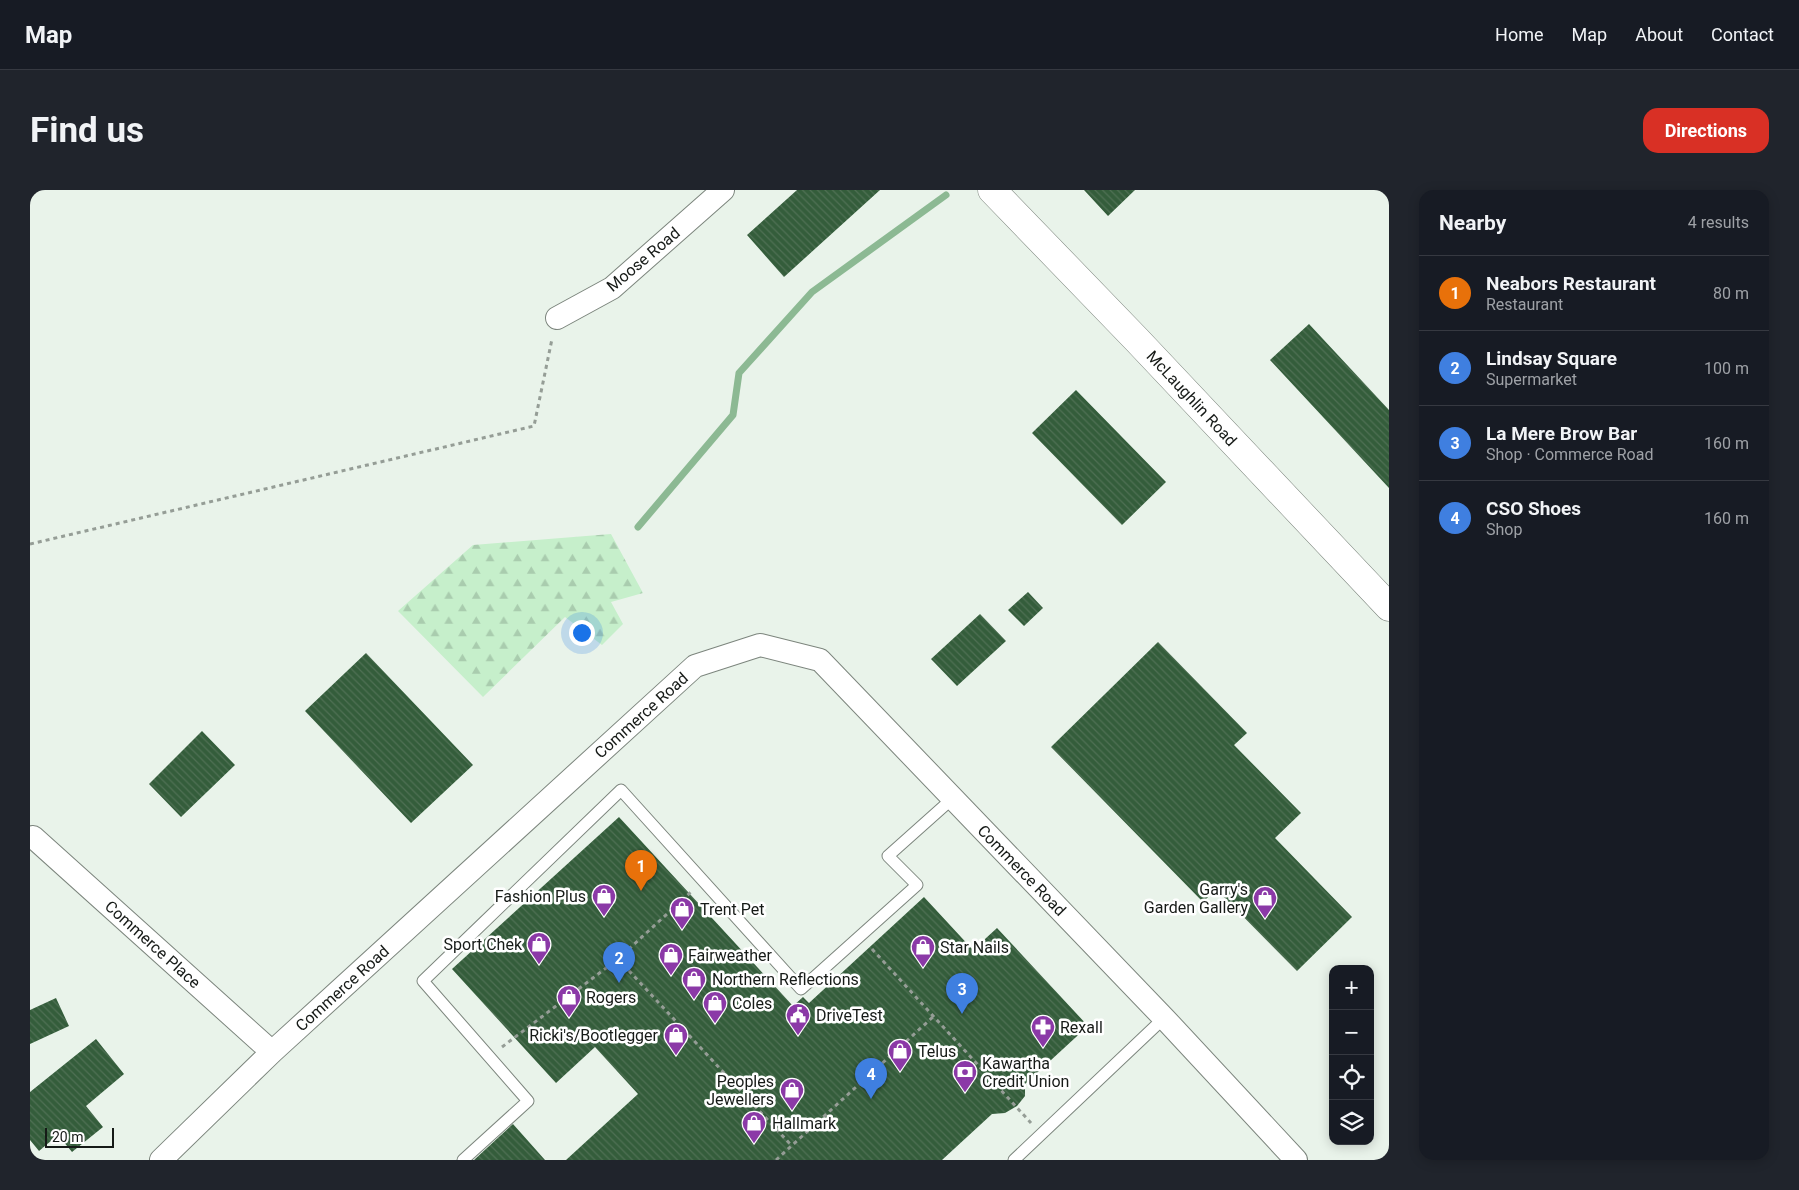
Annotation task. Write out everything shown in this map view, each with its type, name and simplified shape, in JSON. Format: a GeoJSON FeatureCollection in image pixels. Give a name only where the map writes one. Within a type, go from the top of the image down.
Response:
{"type":"FeatureCollection","features":[{"type":"Feature","properties":{"kind":"street","name":"Moose Road"},"geometry":{"type":"LineString","coordinates":[[557,318],[612,288],[722,190]]}},
{"type":"Feature","properties":{"kind":"street","name":"McLaughlin Road"},"geometry":{"type":"LineString","coordinates":[[992,190],[1144,347],[1389,607]]}},
{"type":"Feature","properties":{"kind":"street","name":"Commerce Road"},"geometry":{"type":"LineString","coordinates":[[162,1160],[272,1052],[695,666],[760,645],[820,660],[1164,1018],[1296,1160]]}},
{"type":"Feature","properties":{"kind":"street","name":"Commerce Place"},"geometry":{"type":"LineString","coordinates":[[33,836],[272,1052]]}},
{"type":"Feature","properties":{"kind":"lane"},"geometry":{"type":"LineString","coordinates":[[463,1160],[528,1101],[423,981],[621,790],[801,989],[917,885],[888,856],[953,798]]}},
{"type":"Feature","properties":{"kind":"lane"},"geometry":{"type":"LineString","coordinates":[[1014,1160],[1164,1018]]}},
{"type":"Feature","properties":{"kind":"path"},"geometry":{"type":"LineString","coordinates":[[30,544],[534,426],[557,318]]}},
{"type":"Feature","properties":{"kind":"path"},"geometry":{"type":"LineString","coordinates":[[514,1037],[618,959],[689,893]]}},
{"type":"Feature","properties":{"kind":"path"},"geometry":{"type":"LineString","coordinates":[[870,947],[1017,1106]]}},
{"type":"Feature","properties":{"kind":"path"},"geometry":{"type":"LineString","coordinates":[[618,959],[792,1146]]}},
{"type":"Feature","properties":{"kind":"path"},"geometry":{"type":"LineString","coordinates":[[776,1160],[934,1016]]}},
{"type":"Feature","properties":{"kind":"green space"},"geometry":{"type":"Polygon","coordinates":[[[611,534],[643,593],[611,602],[623,624],[602,645],[565,617],[483,697],[398,611],[473,545],[611,534]]]}},
{"type":"Feature","properties":{"kind":"building"},"geometry":{"type":"Polygon","coordinates":[[[797,190],[880,190],[784,277],[747,235],[797,190]]]}},
{"type":"Feature","properties":{"kind":"building"},"geometry":{"type":"Polygon","coordinates":[[[1084,190],[1135,190],[1108,216],[1084,190]]]}},
{"type":"Feature","properties":{"kind":"building"},"geometry":{"type":"Polygon","coordinates":[[[1309,324],[1389,410],[1389,488],[1270,360],[1309,324]]]}},
{"type":"Feature","properties":{"kind":"building"},"geometry":{"type":"Polygon","coordinates":[[[1076,390],[1166,482],[1122,525],[1032,433],[1076,390]]]}},
{"type":"Feature","properties":{"kind":"building"},"geometry":{"type":"Polygon","coordinates":[[[1028,592],[1043,608],[1024,626],[1008,610],[1028,592]]]}},
{"type":"Feature","properties":{"kind":"building"},"geometry":{"type":"Polygon","coordinates":[[[980,614],[1006,641],[957,686],[931,659],[980,614]]]}},
{"type":"Feature","properties":{"kind":"building"},"geometry":{"type":"Polygon","coordinates":[[[1158,642],[1247,733],[1234,745],[1301,813],[1275,838],[1352,917],[1297,971],[1216,889],[1203,902],[1051,747],[1158,642]]]}},
{"type":"Feature","properties":{"kind":"building"},"geometry":{"type":"Polygon","coordinates":[[[366,653],[473,765],[411,823],[305,711],[366,653]]]}},
{"type":"Feature","properties":{"kind":"building"},"geometry":{"type":"Polygon","coordinates":[[[202,731],[235,765],[181,817],[149,784],[202,731]]]}},
{"type":"Feature","properties":{"kind":"building"},"geometry":{"type":"Polygon","coordinates":[[[619,817],[793,1006],[803,997],[809,1003],[924,897],[973,950],[997,928],[1088,1026],[1025,1084],[1025,1096],[1017,1106],[1005,1113],[992,1114],[942,1160],[566,1160],[638,1094],[595,1047],[556,1083],[452,969],[619,817]]]}},
{"type":"Feature","properties":{"kind":"building"},"geometry":{"type":"Polygon","coordinates":[[[56,998],[69,1026],[30,1044],[30,1010],[56,998]]]}},
{"type":"Feature","properties":{"kind":"building"},"geometry":{"type":"Polygon","coordinates":[[[96,1039],[124,1074],[86,1106],[103,1127],[72,1152],[58,1135],[39,1151],[30,1140],[30,1092],[96,1039]]]}},
{"type":"Feature","properties":{"kind":"building"},"geometry":{"type":"Polygon","coordinates":[[[513,1124],[545,1160],[474,1160],[513,1124]]]}},
{"type":"Feature","properties":{"kind":"waterway"},"geometry":{"type":"LineString","coordinates":[[638,527],[733,415],[739,373],[812,292],[946,195]]}},
{"type":"Feature","properties":{"kind":"place","name":"Neabors Restaurant"},"geometry":{"type":"Point","coordinates":[641,891]}},
{"type":"Feature","properties":{"kind":"place","name":"Fashion Plus"},"geometry":{"type":"Point","coordinates":[604,917]}},
{"type":"Feature","properties":{"kind":"place","name":"Garry's Garden Gallery"},"geometry":{"type":"Point","coordinates":[1265,919]}},
{"type":"Feature","properties":{"kind":"place","name":"Trent Pet"},"geometry":{"type":"Point","coordinates":[682,930]}},
{"type":"Feature","properties":{"kind":"place","name":"Sport Chek"},"geometry":{"type":"Point","coordinates":[539,965]}},
{"type":"Feature","properties":{"kind":"place","name":"Star Nails"},"geometry":{"type":"Point","coordinates":[923,968]}},
{"type":"Feature","properties":{"kind":"place","name":"Fairweather"},"geometry":{"type":"Point","coordinates":[671,976]}},
{"type":"Feature","properties":{"kind":"place","name":"Lindsay Square"},"geometry":{"type":"Point","coordinates":[619,983]}},
{"type":"Feature","properties":{"kind":"place","name":"Northern Reflections"},"geometry":{"type":"Point","coordinates":[694,1000]}},
{"type":"Feature","properties":{"kind":"place","name":"La Mere Brow Bar"},"geometry":{"type":"Point","coordinates":[962,1014]}},
{"type":"Feature","properties":{"kind":"place","name":"Rogers"},"geometry":{"type":"Point","coordinates":[569,1018]}},
{"type":"Feature","properties":{"kind":"place","name":"Coles"},"geometry":{"type":"Point","coordinates":[715,1024]}},
{"type":"Feature","properties":{"kind":"place","name":"DriveTest"},"geometry":{"type":"Point","coordinates":[798,1036]}},
{"type":"Feature","properties":{"kind":"place","name":"Rexall"},"geometry":{"type":"Point","coordinates":[1043,1048]}},
{"type":"Feature","properties":{"kind":"place","name":"Ricki's/Bootlegger"},"geometry":{"type":"Point","coordinates":[676,1056]}},
{"type":"Feature","properties":{"kind":"place","name":"Telus"},"geometry":{"type":"Point","coordinates":[900,1072]}},
{"type":"Feature","properties":{"kind":"place","name":"Kawartha Credit Union"},"geometry":{"type":"Point","coordinates":[965,1093]}},
{"type":"Feature","properties":{"kind":"place","name":"CSO Shoes"},"geometry":{"type":"Point","coordinates":[871,1099]}},
{"type":"Feature","properties":{"kind":"place","name":"Peoples Jewellers"},"geometry":{"type":"Point","coordinates":[792,1111]}},
{"type":"Feature","properties":{"kind":"place","name":"Hallmark"},"geometry":{"type":"Point","coordinates":[754,1144]}}]}
